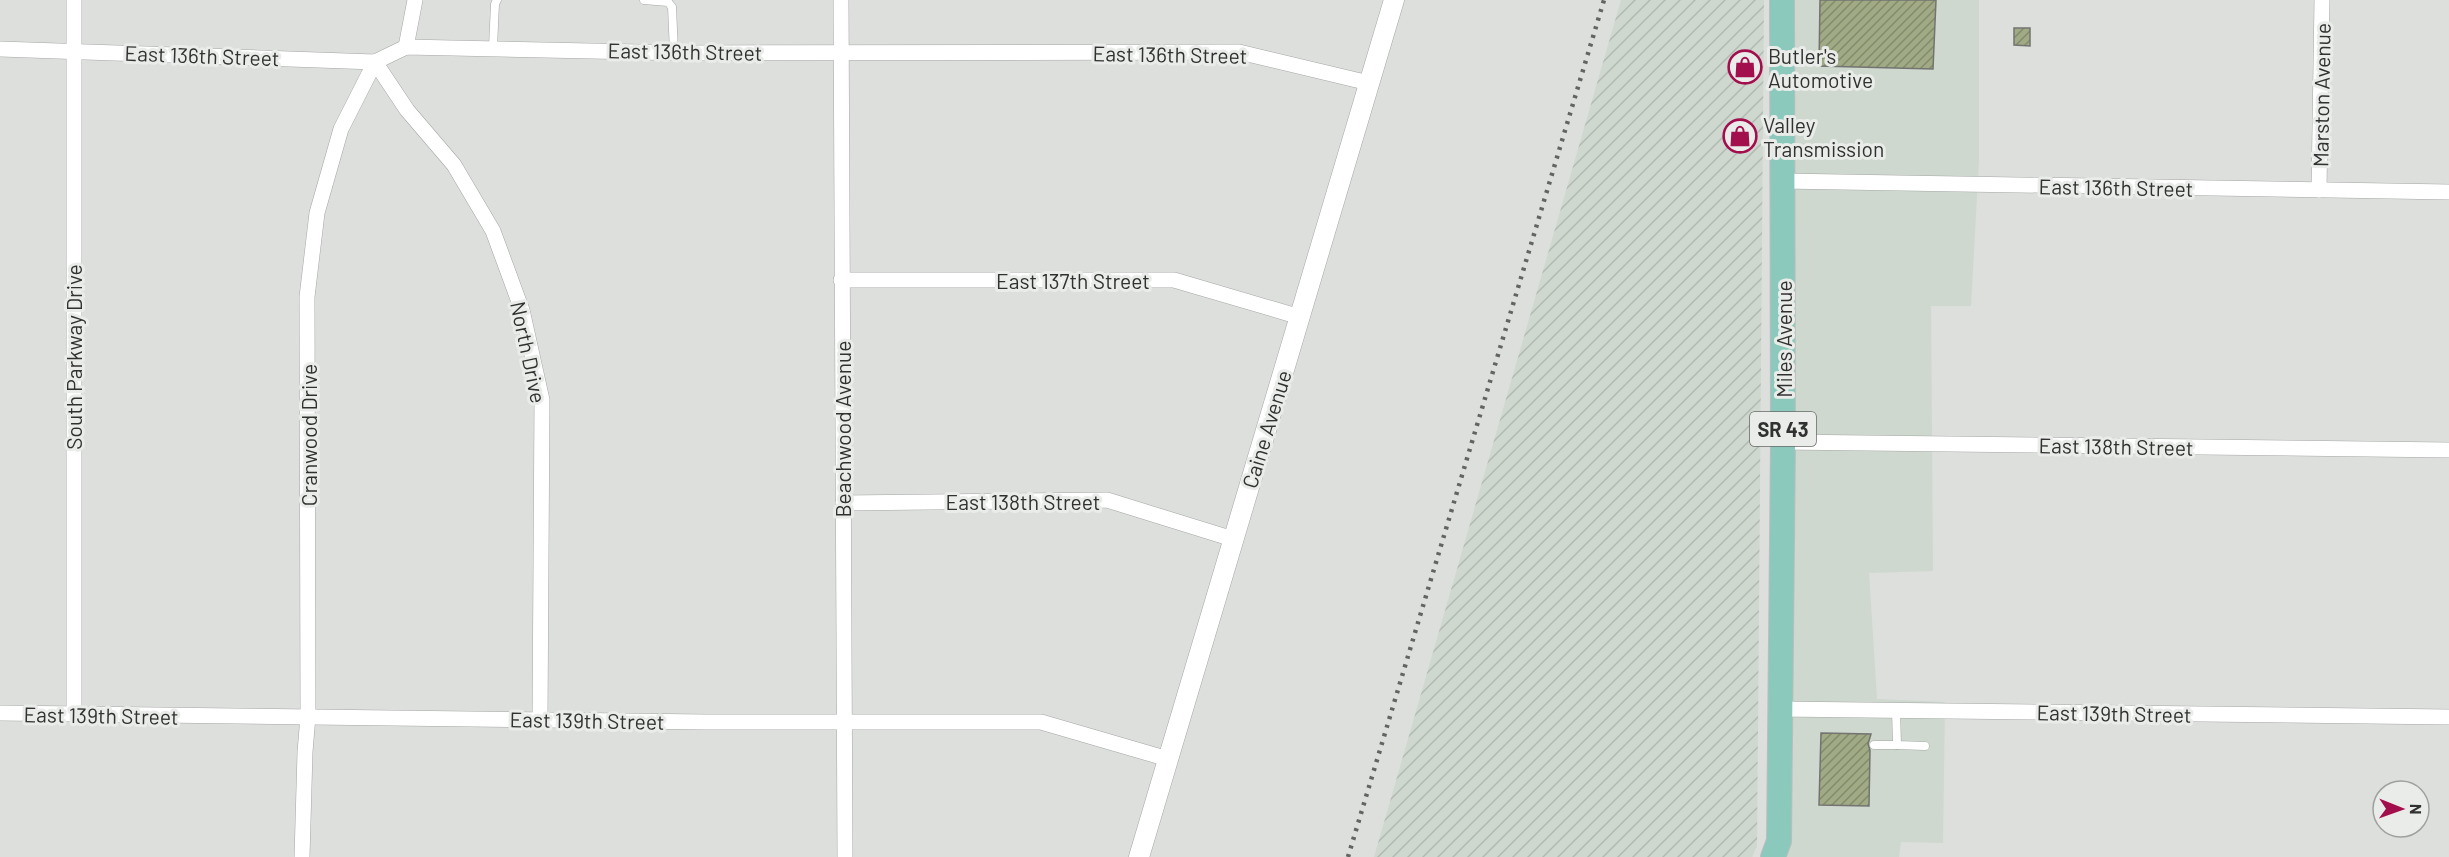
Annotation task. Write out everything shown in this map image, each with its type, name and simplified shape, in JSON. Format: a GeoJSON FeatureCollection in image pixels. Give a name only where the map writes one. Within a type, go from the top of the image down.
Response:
{"type":"FeatureCollection","features":[{"type":"Feature","properties":{"kind":"main road","name":"Miles Avenue"},"geometry":{"type":"LineString","coordinates":[[1773,857],[1779,841],[1783,442],[1782,0]]}},
{"type":"Feature","properties":{"kind":"street","name":"South Parkway Drive"},"geometry":{"type":"LineString","coordinates":[[74,0],[74,715]]}},
{"type":"Feature","properties":{"kind":"street"},"geometry":{"type":"LineString","coordinates":[[406,46],[415,0]]}},
{"type":"Feature","properties":{"kind":"street","name":"Beachwood Avenue"},"geometry":{"type":"LineString","coordinates":[[841,0],[845,857]]}},
{"type":"Feature","properties":{"kind":"street","name":"Caine Avenue"},"geometry":{"type":"LineString","coordinates":[[1139,857],[1394,0]]}},
{"type":"Feature","properties":{"kind":"street","name":"Marston Avenue"},"geometry":{"type":"LineString","coordinates":[[2319,190],[2322,0]]}},
{"type":"Feature","properties":{"kind":"street","name":"East 136th Street"},"geometry":{"type":"LineString","coordinates":[[0,49],[375,62],[406,46],[674,52],[1239,52],[1369,83]]}},
{"type":"Feature","properties":{"kind":"street","name":"Cranwood Drive"},"geometry":{"type":"LineString","coordinates":[[302,857],[308,716],[307,297],[320,202],[341,129],[375,62]]}},
{"type":"Feature","properties":{"kind":"street","name":"North Drive"},"geometry":{"type":"LineString","coordinates":[[375,62],[406,110],[453,165],[494,231],[522,310],[542,400],[540,720]]}},
{"type":"Feature","properties":{"kind":"street","name":"East 136th Street"},"geometry":{"type":"LineString","coordinates":[[1782,181],[2449,192]]}},
{"type":"Feature","properties":{"kind":"street","name":"East 137th Street"},"geometry":{"type":"LineString","coordinates":[[841,280],[1174,280],[1299,317]]}},
{"type":"Feature","properties":{"kind":"street","name":"East 138th Street"},"geometry":{"type":"LineString","coordinates":[[1783,442],[2449,450]]}},
{"type":"Feature","properties":{"kind":"street","name":"East 138th Street"},"geometry":{"type":"LineString","coordinates":[[843,503],[1107,500],[1233,539]]}},
{"type":"Feature","properties":{"kind":"street","name":"East 139th Street"},"geometry":{"type":"LineString","coordinates":[[1779,709],[2449,717]]}},
{"type":"Feature","properties":{"kind":"street","name":"East 139th Street"},"geometry":{"type":"LineString","coordinates":[[0,714],[843,723],[1041,722],[1168,759]]}},
{"type":"Feature","properties":{"kind":"lane"},"geometry":{"type":"LineString","coordinates":[[493,47],[497,0]]}},
{"type":"Feature","properties":{"kind":"lane"},"geometry":{"type":"LineString","coordinates":[[644,0],[668,3],[672,7],[674,52]]}},
{"type":"Feature","properties":{"kind":"lane"},"geometry":{"type":"LineString","coordinates":[[1896,710],[1897,745]]}},
{"type":"Feature","properties":{"kind":"lane"},"geometry":{"type":"LineString","coordinates":[[1874,745],[1925,746]]}},
{"type":"Feature","properties":{"kind":"shaded area"},"geometry":{"type":"Polygon","coordinates":[[[1621,0],[1764,0],[1757,846],[1752,857],[1374,857],[1621,0]]]}},
{"type":"Feature","properties":{"kind":"shaded area"},"geometry":{"type":"Polygon","coordinates":[[[1782,0],[1979,0],[1979,160],[1971,306],[1931,306],[1933,571],[1869,573],[1877,699],[1945,702],[1943,843],[1901,842],[1899,857],[1773,857],[1782,0]]]}},
{"type":"Feature","properties":{"kind":"building"},"geometry":{"type":"Polygon","coordinates":[[[1820,0],[1936,0],[1933,69],[1819,66],[1820,0]]]}},
{"type":"Feature","properties":{"kind":"building"},"geometry":{"type":"Polygon","coordinates":[[[2014,28],[2030,28],[2030,46],[2014,45],[2014,28]]]}},
{"type":"Feature","properties":{"kind":"building"},"geometry":{"type":"Polygon","coordinates":[[[1821,733],[1871,734],[1868,744],[1870,750],[1869,806],[1819,805],[1821,733]]]}},
{"type":"Feature","properties":{"kind":"railway"},"geometry":{"type":"LineString","coordinates":[[1348,857],[1604,0]]}},
{"type":"Feature","properties":{"kind":"place","name":"Butler's Automotive"},"geometry":{"type":"Point","coordinates":[1745,67]}},
{"type":"Feature","properties":{"kind":"place","name":"Valley Transmission"},"geometry":{"type":"Point","coordinates":[1740,136]}}]}
